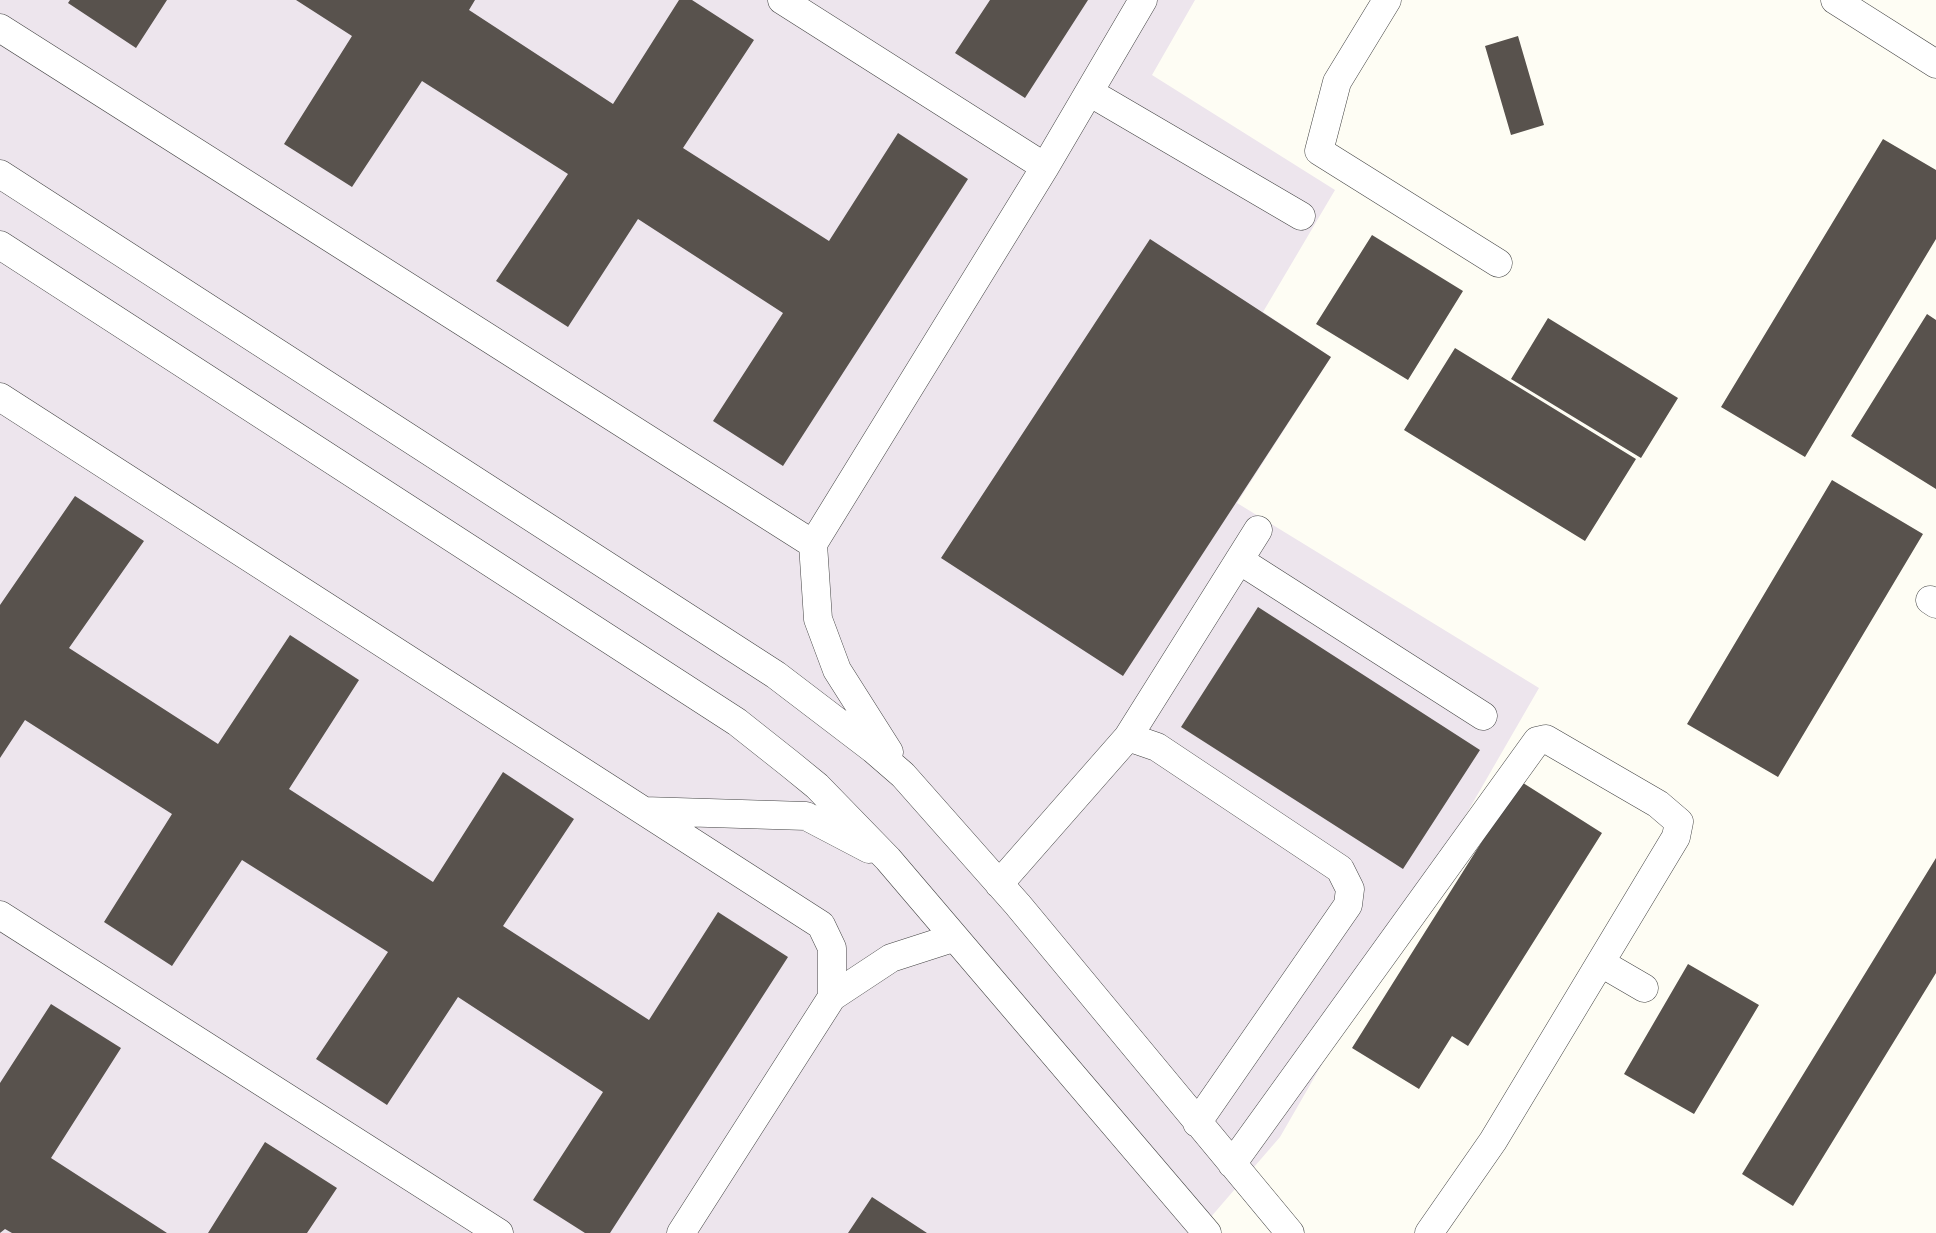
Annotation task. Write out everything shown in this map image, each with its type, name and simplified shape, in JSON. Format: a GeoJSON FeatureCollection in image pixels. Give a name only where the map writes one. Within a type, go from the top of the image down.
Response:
{"type":"FeatureCollection","features":[{"type":"Feature","properties":{"kind":"street"},"geometry":{"type":"LineString","coordinates":[[782,0],[1045,168]]}},
{"type":"Feature","properties":{"kind":"street"},"geometry":{"type":"LineString","coordinates":[[903,775],[837,670],[818,620],[813,544],[1045,168],[1144,0]]}},
{"type":"Feature","properties":{"kind":"street"},"geometry":{"type":"LineString","coordinates":[[1388,0],[1337,82],[1319,151],[1498,263]]}},
{"type":"Feature","properties":{"kind":"street"},"geometry":{"type":"LineString","coordinates":[[1834,0],[1936,64]]}},
{"type":"Feature","properties":{"kind":"street"},"geometry":{"type":"LineString","coordinates":[[0,28],[813,544]]}},
{"type":"Feature","properties":{"kind":"street"},"geometry":{"type":"LineString","coordinates":[[1089,92],[1301,216]]}},
{"type":"Feature","properties":{"kind":"street"},"geometry":{"type":"LineString","coordinates":[[0,174],[776,675],[841,723],[903,775],[999,884],[1290,1233]]}},
{"type":"Feature","properties":{"kind":"street"},"geometry":{"type":"LineString","coordinates":[[0,245],[737,722],[817,786],[888,859],[953,938],[1207,1233]]}},
{"type":"Feature","properties":{"kind":"street"},"geometry":{"type":"LineString","coordinates":[[0,397],[821,925],[832,948],[832,997]]}},
{"type":"Feature","properties":{"kind":"street"},"geometry":{"type":"LineString","coordinates":[[999,884],[1128,737],[1258,530]]}},
{"type":"Feature","properties":{"kind":"street"},"geometry":{"type":"LineString","coordinates":[[1239,560],[1483,716]]}},
{"type":"Feature","properties":{"kind":"street"},"geometry":{"type":"LineString","coordinates":[[1128,737],[1157,747],[1340,869],[1350,889],[1348,905],[1198,1123]]}},
{"type":"Feature","properties":{"kind":"street"},"geometry":{"type":"LineString","coordinates":[[1232,1164],[1536,741],[1546,739],[1658,804],[1679,822],[1676,837],[1493,1142],[1429,1233]]}},
{"type":"Feature","properties":{"kind":"street"},"geometry":{"type":"LineString","coordinates":[[644,811],[806,816],[888,859]]}},
{"type":"Feature","properties":{"kind":"street"},"geometry":{"type":"LineString","coordinates":[[0,915],[499,1233]]}},
{"type":"Feature","properties":{"kind":"street"},"geometry":{"type":"LineString","coordinates":[[681,1233],[832,997],[891,958],[953,938]]}},
{"type":"Feature","properties":{"kind":"street"},"geometry":{"type":"LineString","coordinates":[[1601,963],[1644,988]]}},
{"type":"Feature","properties":{"kind":"shaded area"},"geometry":{"type":"Polygon","coordinates":[[[0,0],[1195,0],[1152,75],[1335,190],[1263,312],[1331,357],[1237,503],[1539,688],[1280,1137],[1197,1233],[0,1233],[0,0]]]}},
{"type":"Feature","properties":{"kind":"building"},"geometry":{"type":"Polygon","coordinates":[[[70,0],[167,0],[136,48],[68,3],[70,0]]]}},
{"type":"Feature","properties":{"kind":"building"},"geometry":{"type":"Polygon","coordinates":[[[296,0],[475,0],[469,10],[613,104],[679,0],[692,0],[754,40],[683,148],[829,241],[898,133],[968,179],[783,466],[713,421],[783,313],[638,219],[568,327],[496,281],[568,174],[422,81],[352,187],[284,144],[352,36],[296,0]]]}},
{"type":"Feature","properties":{"kind":"building"},"geometry":{"type":"Polygon","coordinates":[[[990,0],[1088,0],[1025,98],[955,53],[990,0]]]}},
{"type":"Feature","properties":{"kind":"building"},"geometry":{"type":"Polygon","coordinates":[[[1518,36],[1544,125],[1511,135],[1485,46],[1518,36]]]}},
{"type":"Feature","properties":{"kind":"building"},"geometry":{"type":"Polygon","coordinates":[[[1883,139],[1936,170],[1936,239],[1805,457],[1721,407],[1883,139]]]}},
{"type":"Feature","properties":{"kind":"building"},"geometry":{"type":"Polygon","coordinates":[[[1372,235],[1463,291],[1408,380],[1316,324],[1372,235]]]}},
{"type":"Feature","properties":{"kind":"building"},"geometry":{"type":"Polygon","coordinates":[[[1150,239],[1331,357],[1123,676],[941,558],[1150,239]]]}},
{"type":"Feature","properties":{"kind":"building"},"geometry":{"type":"Polygon","coordinates":[[[1927,314],[1936,320],[1936,489],[1851,436],[1927,314]]]}},
{"type":"Feature","properties":{"kind":"building"},"geometry":{"type":"Polygon","coordinates":[[[1548,318],[1678,398],[1641,458],[1511,379],[1548,318]]]}},
{"type":"Feature","properties":{"kind":"building"},"geometry":{"type":"Polygon","coordinates":[[[1455,348],[1636,459],[1585,541],[1404,430],[1455,348]]]}},
{"type":"Feature","properties":{"kind":"building"},"geometry":{"type":"Polygon","coordinates":[[[1832,480],[1923,534],[1778,777],[1687,724],[1832,480]]]}},
{"type":"Feature","properties":{"kind":"building"},"geometry":{"type":"Polygon","coordinates":[[[75,496],[144,541],[69,648],[218,744],[290,635],[359,680],[289,789],[433,882],[503,772],[574,819],[503,926],[649,1020],[718,912],[788,957],[610,1233],[585,1233],[533,1200],[603,1092],[458,997],[387,1105],[316,1059],[388,952],[242,860],[172,966],[104,922],[172,814],[25,720],[0,758],[0,605],[75,496]]]}},
{"type":"Feature","properties":{"kind":"building"},"geometry":{"type":"Polygon","coordinates":[[[1258,607],[1480,750],[1403,869],[1181,727],[1258,607]]]}},
{"type":"Feature","properties":{"kind":"building"},"geometry":{"type":"Polygon","coordinates":[[[1520,781],[1602,833],[1468,1046],[1452,1036],[1419,1089],[1352,1048],[1520,781]]]}},
{"type":"Feature","properties":{"kind":"building"},"geometry":{"type":"Polygon","coordinates":[[[1936,858],[1936,973],[1793,1206],[1742,1174],[1936,858]]]}},
{"type":"Feature","properties":{"kind":"building"},"geometry":{"type":"Polygon","coordinates":[[[1688,964],[1759,1005],[1694,1114],[1624,1074],[1688,964]]]}},
{"type":"Feature","properties":{"kind":"building"},"geometry":{"type":"Polygon","coordinates":[[[51,1004],[121,1048],[51,1158],[167,1233],[12,1233],[5,1229],[0,1233],[0,1083],[51,1004]]]}},
{"type":"Feature","properties":{"kind":"building"},"geometry":{"type":"Polygon","coordinates":[[[265,1142],[337,1188],[307,1233],[208,1233],[265,1142]]]}},
{"type":"Feature","properties":{"kind":"building"},"geometry":{"type":"Polygon","coordinates":[[[872,1197],[927,1233],[848,1233],[872,1197]]]}}]}
